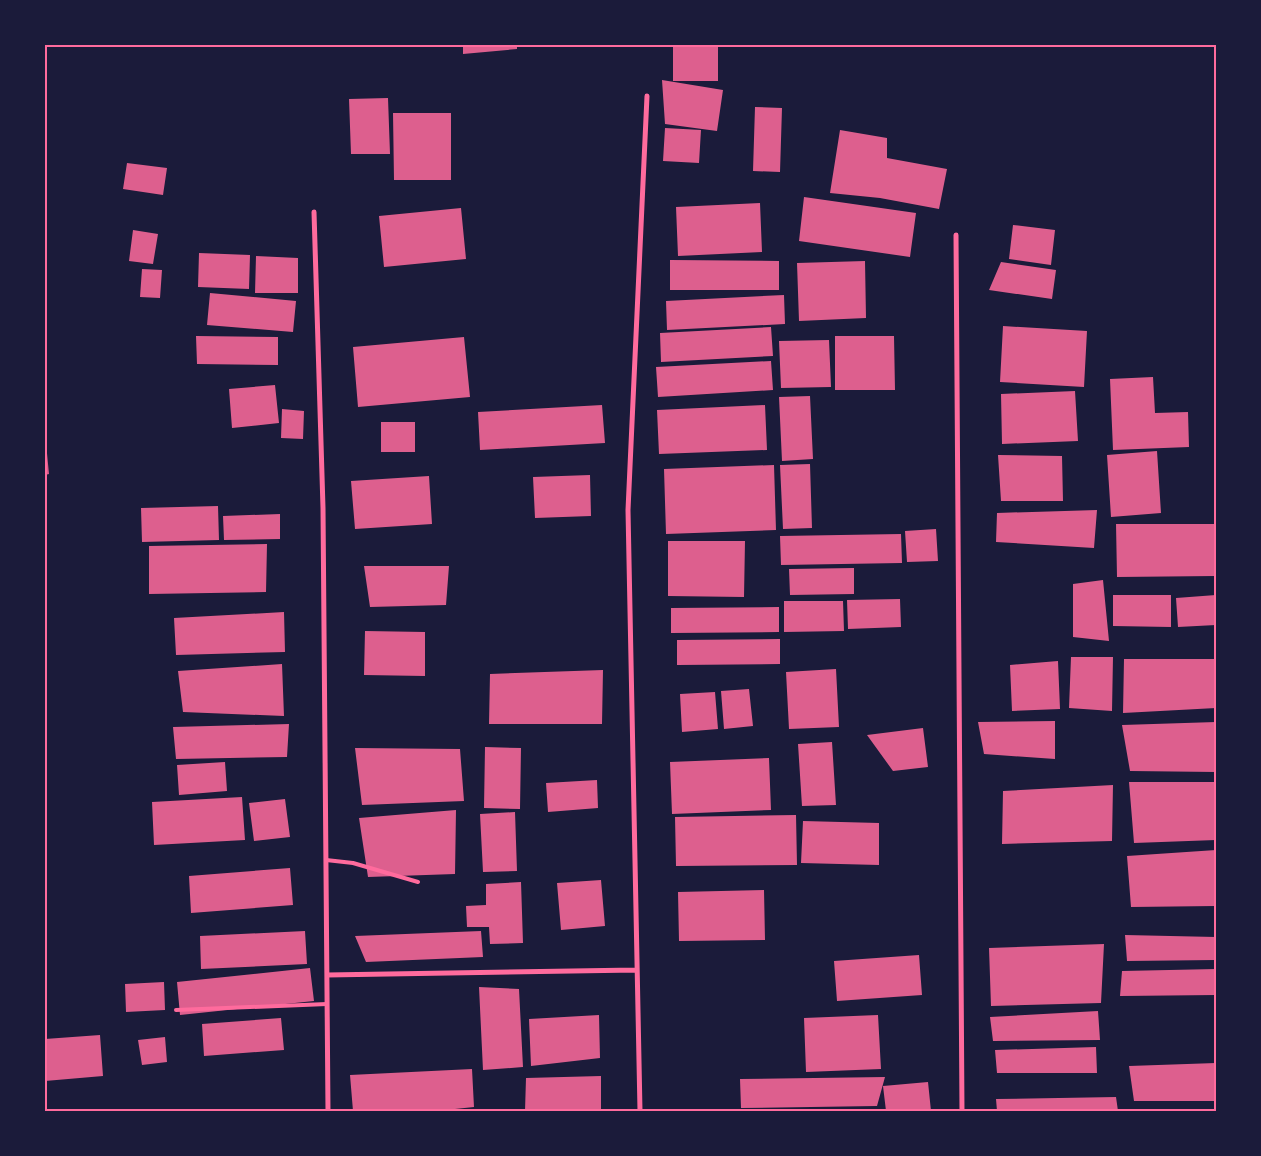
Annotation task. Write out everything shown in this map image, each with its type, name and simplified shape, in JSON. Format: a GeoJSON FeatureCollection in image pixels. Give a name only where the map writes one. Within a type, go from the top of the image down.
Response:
{"type":"FeatureCollection","features":[{"type":"Feature","properties":{"kind":"street"},"geometry":{"type":"LineString","coordinates":[[640,1111],[628,510],[647,96]]}},
{"type":"Feature","properties":{"kind":"street"},"geometry":{"type":"LineString","coordinates":[[314,212],[323,508],[328,1111]]}},
{"type":"Feature","properties":{"kind":"street"},"geometry":{"type":"LineString","coordinates":[[956,235],[962,1111]]}},
{"type":"Feature","properties":{"kind":"street"},"geometry":{"type":"LineString","coordinates":[[327,975],[636,970]]}},
{"type":"Feature","properties":{"kind":"lane"},"geometry":{"type":"LineString","coordinates":[[326,860],[353,863],[418,882]]}},
{"type":"Feature","properties":{"kind":"lane"},"geometry":{"type":"LineString","coordinates":[[176,1010],[327,1004]]}},
{"type":"Feature","properties":{"kind":"building"},"geometry":{"type":"Polygon","coordinates":[[[463,45],[517,45],[517,49],[463,54],[463,45]]]}},
{"type":"Feature","properties":{"kind":"building"},"geometry":{"type":"Polygon","coordinates":[[[673,45],[718,45],[718,81],[673,81],[673,45]]]}},
{"type":"Feature","properties":{"kind":"building"},"geometry":{"type":"Polygon","coordinates":[[[662,80],[723,90],[717,131],[665,124],[662,80]]]}},
{"type":"Feature","properties":{"kind":"building"},"geometry":{"type":"Polygon","coordinates":[[[388,98],[390,154],[351,154],[349,99],[388,98]]]}},
{"type":"Feature","properties":{"kind":"building"},"geometry":{"type":"Polygon","coordinates":[[[755,107],[782,108],[780,172],[753,171],[755,107]]]}},
{"type":"Feature","properties":{"kind":"building"},"geometry":{"type":"Polygon","coordinates":[[[393,113],[451,113],[451,180],[394,180],[393,113]]]}},
{"type":"Feature","properties":{"kind":"building"},"geometry":{"type":"Polygon","coordinates":[[[665,128],[701,130],[699,163],[663,161],[665,128]]]}},
{"type":"Feature","properties":{"kind":"building"},"geometry":{"type":"Polygon","coordinates":[[[840,130],[887,138],[887,158],[947,169],[939,209],[880,198],[830,193],[840,130]]]}},
{"type":"Feature","properties":{"kind":"building"},"geometry":{"type":"Polygon","coordinates":[[[127,163],[167,168],[163,195],[123,189],[127,163]]]}},
{"type":"Feature","properties":{"kind":"building"},"geometry":{"type":"Polygon","coordinates":[[[804,197],[916,213],[910,257],[799,241],[804,197]]]}},
{"type":"Feature","properties":{"kind":"building"},"geometry":{"type":"Polygon","coordinates":[[[760,203],[762,252],[678,256],[676,207],[760,203]]]}},
{"type":"Feature","properties":{"kind":"building"},"geometry":{"type":"Polygon","coordinates":[[[461,208],[466,259],[384,267],[379,216],[461,208]]]}},
{"type":"Feature","properties":{"kind":"building"},"geometry":{"type":"Polygon","coordinates":[[[1013,225],[1055,230],[1051,265],[1009,259],[1013,225]]]}},
{"type":"Feature","properties":{"kind":"building"},"geometry":{"type":"Polygon","coordinates":[[[133,230],[158,234],[153,264],[129,261],[133,230]]]}},
{"type":"Feature","properties":{"kind":"building"},"geometry":{"type":"Polygon","coordinates":[[[199,253],[250,255],[249,289],[198,287],[199,253]]]}},
{"type":"Feature","properties":{"kind":"building"},"geometry":{"type":"Polygon","coordinates":[[[256,256],[298,258],[298,293],[255,293],[256,256]]]}},
{"type":"Feature","properties":{"kind":"building"},"geometry":{"type":"Polygon","coordinates":[[[670,260],[779,261],[779,290],[670,290],[670,260]]]}},
{"type":"Feature","properties":{"kind":"building"},"geometry":{"type":"Polygon","coordinates":[[[865,261],[866,318],[799,321],[797,263],[865,261]]]}},
{"type":"Feature","properties":{"kind":"building"},"geometry":{"type":"Polygon","coordinates":[[[1001,262],[1056,270],[1052,299],[989,290],[1001,262]]]}},
{"type":"Feature","properties":{"kind":"building"},"geometry":{"type":"Polygon","coordinates":[[[142,269],[162,270],[160,298],[140,297],[142,269]]]}},
{"type":"Feature","properties":{"kind":"building"},"geometry":{"type":"Polygon","coordinates":[[[210,293],[296,301],[293,332],[207,325],[210,293]]]}},
{"type":"Feature","properties":{"kind":"building"},"geometry":{"type":"Polygon","coordinates":[[[784,295],[785,324],[667,330],[666,301],[784,295]]]}},
{"type":"Feature","properties":{"kind":"building"},"geometry":{"type":"Polygon","coordinates":[[[1003,326],[1087,331],[1084,387],[1000,382],[1003,326]]]}},
{"type":"Feature","properties":{"kind":"building"},"geometry":{"type":"Polygon","coordinates":[[[771,327],[773,356],[661,362],[660,333],[771,327]]]}},
{"type":"Feature","properties":{"kind":"building"},"geometry":{"type":"Polygon","coordinates":[[[196,336],[278,337],[278,365],[197,364],[196,336]]]}},
{"type":"Feature","properties":{"kind":"building"},"geometry":{"type":"Polygon","coordinates":[[[835,336],[894,336],[895,390],[835,390],[835,336]]]}},
{"type":"Feature","properties":{"kind":"building"},"geometry":{"type":"Polygon","coordinates":[[[464,337],[470,397],[358,407],[353,347],[464,337]]]}},
{"type":"Feature","properties":{"kind":"building"},"geometry":{"type":"Polygon","coordinates":[[[829,340],[831,387],[781,388],[779,341],[829,340]]]}},
{"type":"Feature","properties":{"kind":"building"},"geometry":{"type":"Polygon","coordinates":[[[771,361],[773,390],[658,397],[656,367],[771,361]]]}},
{"type":"Feature","properties":{"kind":"building"},"geometry":{"type":"Polygon","coordinates":[[[1153,377],[1155,413],[1188,412],[1189,447],[1113,450],[1110,379],[1153,377]]]}},
{"type":"Feature","properties":{"kind":"building"},"geometry":{"type":"Polygon","coordinates":[[[275,385],[279,423],[232,428],[229,389],[275,385]]]}},
{"type":"Feature","properties":{"kind":"building"},"geometry":{"type":"Polygon","coordinates":[[[1075,391],[1078,441],[1002,444],[1001,394],[1075,391]]]}},
{"type":"Feature","properties":{"kind":"building"},"geometry":{"type":"Polygon","coordinates":[[[810,396],[813,459],[782,461],[779,397],[810,396]]]}},
{"type":"Feature","properties":{"kind":"building"},"geometry":{"type":"Polygon","coordinates":[[[602,405],[605,443],[480,450],[478,412],[602,405]]]}},
{"type":"Feature","properties":{"kind":"building"},"geometry":{"type":"Polygon","coordinates":[[[765,405],[767,450],[659,454],[657,410],[765,405]]]}},
{"type":"Feature","properties":{"kind":"building"},"geometry":{"type":"Polygon","coordinates":[[[282,409],[304,411],[303,439],[281,438],[282,409]]]}},
{"type":"Feature","properties":{"kind":"building"},"geometry":{"type":"Polygon","coordinates":[[[381,422],[415,422],[415,452],[381,452],[381,422]]]}},
{"type":"Feature","properties":{"kind":"building"},"geometry":{"type":"Polygon","coordinates":[[[45,443],[49,474],[45,475],[45,443]]]}},
{"type":"Feature","properties":{"kind":"building"},"geometry":{"type":"Polygon","coordinates":[[[1157,451],[1161,513],[1111,517],[1107,455],[1157,451]]]}},
{"type":"Feature","properties":{"kind":"building"},"geometry":{"type":"Polygon","coordinates":[[[998,455],[1062,456],[1063,501],[1001,501],[998,455]]]}},
{"type":"Feature","properties":{"kind":"building"},"geometry":{"type":"Polygon","coordinates":[[[810,464],[812,528],[783,529],[780,465],[810,464]]]}},
{"type":"Feature","properties":{"kind":"building"},"geometry":{"type":"Polygon","coordinates":[[[774,465],[776,530],[666,534],[664,469],[774,465]]]}},
{"type":"Feature","properties":{"kind":"building"},"geometry":{"type":"Polygon","coordinates":[[[590,475],[591,516],[535,518],[533,477],[590,475]]]}},
{"type":"Feature","properties":{"kind":"building"},"geometry":{"type":"Polygon","coordinates":[[[429,476],[432,524],[355,529],[351,481],[429,476]]]}},
{"type":"Feature","properties":{"kind":"building"},"geometry":{"type":"Polygon","coordinates":[[[218,506],[219,540],[142,542],[141,508],[218,506]]]}},
{"type":"Feature","properties":{"kind":"building"},"geometry":{"type":"Polygon","coordinates":[[[1097,510],[1094,548],[996,542],[997,513],[1097,510]]]}},
{"type":"Feature","properties":{"kind":"building"},"geometry":{"type":"Polygon","coordinates":[[[280,514],[280,539],[224,540],[223,516],[280,514]]]}},
{"type":"Feature","properties":{"kind":"building"},"geometry":{"type":"Polygon","coordinates":[[[1116,524],[1216,524],[1216,576],[1117,577],[1116,524]]]}},
{"type":"Feature","properties":{"kind":"building"},"geometry":{"type":"Polygon","coordinates":[[[936,529],[938,561],[907,562],[905,531],[936,529]]]}},
{"type":"Feature","properties":{"kind":"building"},"geometry":{"type":"Polygon","coordinates":[[[901,534],[902,563],[781,565],[780,536],[901,534]]]}},
{"type":"Feature","properties":{"kind":"building"},"geometry":{"type":"Polygon","coordinates":[[[668,541],[745,541],[744,597],[668,596],[668,541]]]}},
{"type":"Feature","properties":{"kind":"building"},"geometry":{"type":"Polygon","coordinates":[[[267,544],[266,592],[149,594],[149,546],[267,544]]]}},
{"type":"Feature","properties":{"kind":"building"},"geometry":{"type":"Polygon","coordinates":[[[364,566],[449,566],[446,605],[370,607],[364,566]]]}},
{"type":"Feature","properties":{"kind":"building"},"geometry":{"type":"Polygon","coordinates":[[[854,568],[854,594],[790,595],[789,569],[854,568]]]}},
{"type":"Feature","properties":{"kind":"building"},"geometry":{"type":"Polygon","coordinates":[[[1103,580],[1109,641],[1073,637],[1073,584],[1103,580]]]}},
{"type":"Feature","properties":{"kind":"building"},"geometry":{"type":"Polygon","coordinates":[[[1113,595],[1171,595],[1171,627],[1113,626],[1113,595]]]}},
{"type":"Feature","properties":{"kind":"building"},"geometry":{"type":"Polygon","coordinates":[[[1216,595],[1216,625],[1178,627],[1176,598],[1216,595]]]}},
{"type":"Feature","properties":{"kind":"building"},"geometry":{"type":"Polygon","coordinates":[[[900,599],[901,627],[848,629],[847,600],[900,599]]]}},
{"type":"Feature","properties":{"kind":"building"},"geometry":{"type":"Polygon","coordinates":[[[784,601],[843,601],[844,631],[784,632],[784,601]]]}},
{"type":"Feature","properties":{"kind":"building"},"geometry":{"type":"Polygon","coordinates":[[[779,607],[779,632],[671,633],[671,608],[779,607]]]}},
{"type":"Feature","properties":{"kind":"building"},"geometry":{"type":"Polygon","coordinates":[[[284,612],[285,652],[176,655],[174,618],[284,612]]]}},
{"type":"Feature","properties":{"kind":"building"},"geometry":{"type":"Polygon","coordinates":[[[365,631],[425,632],[425,676],[364,675],[365,631]]]}},
{"type":"Feature","properties":{"kind":"building"},"geometry":{"type":"Polygon","coordinates":[[[780,639],[780,664],[677,665],[677,640],[780,639]]]}},
{"type":"Feature","properties":{"kind":"building"},"geometry":{"type":"Polygon","coordinates":[[[1071,657],[1113,657],[1112,711],[1069,708],[1071,657]]]}},
{"type":"Feature","properties":{"kind":"building"},"geometry":{"type":"Polygon","coordinates":[[[1124,659],[1216,659],[1216,708],[1123,713],[1124,659]]]}},
{"type":"Feature","properties":{"kind":"building"},"geometry":{"type":"Polygon","coordinates":[[[1058,661],[1060,709],[1012,711],[1010,665],[1058,661]]]}},
{"type":"Feature","properties":{"kind":"building"},"geometry":{"type":"Polygon","coordinates":[[[282,664],[284,716],[183,712],[178,671],[282,664]]]}},
{"type":"Feature","properties":{"kind":"building"},"geometry":{"type":"Polygon","coordinates":[[[836,669],[839,727],[789,729],[786,672],[836,669]]]}},
{"type":"Feature","properties":{"kind":"building"},"geometry":{"type":"Polygon","coordinates":[[[603,670],[602,724],[489,724],[490,674],[603,670]]]}},
{"type":"Feature","properties":{"kind":"building"},"geometry":{"type":"Polygon","coordinates":[[[749,689],[753,726],[724,729],[721,691],[749,689]]]}},
{"type":"Feature","properties":{"kind":"building"},"geometry":{"type":"Polygon","coordinates":[[[715,692],[718,729],[682,732],[680,694],[715,692]]]}},
{"type":"Feature","properties":{"kind":"building"},"geometry":{"type":"Polygon","coordinates":[[[1055,721],[1055,759],[984,754],[978,722],[1055,721]]]}},
{"type":"Feature","properties":{"kind":"building"},"geometry":{"type":"Polygon","coordinates":[[[1216,722],[1216,772],[1130,771],[1122,725],[1216,722]]]}},
{"type":"Feature","properties":{"kind":"building"},"geometry":{"type":"Polygon","coordinates":[[[289,724],[287,757],[176,759],[173,727],[289,724]]]}},
{"type":"Feature","properties":{"kind":"building"},"geometry":{"type":"Polygon","coordinates":[[[923,728],[928,767],[893,771],[867,735],[923,728]]]}},
{"type":"Feature","properties":{"kind":"building"},"geometry":{"type":"Polygon","coordinates":[[[832,742],[836,805],[802,806],[798,744],[832,742]]]}},
{"type":"Feature","properties":{"kind":"building"},"geometry":{"type":"Polygon","coordinates":[[[485,747],[521,748],[520,809],[484,808],[485,747]]]}},
{"type":"Feature","properties":{"kind":"building"},"geometry":{"type":"Polygon","coordinates":[[[355,748],[460,749],[464,801],[362,805],[355,748]]]}},
{"type":"Feature","properties":{"kind":"building"},"geometry":{"type":"Polygon","coordinates":[[[769,758],[771,810],[672,814],[670,762],[769,758]]]}},
{"type":"Feature","properties":{"kind":"building"},"geometry":{"type":"Polygon","coordinates":[[[225,762],[227,791],[179,795],[177,765],[225,762]]]}},
{"type":"Feature","properties":{"kind":"building"},"geometry":{"type":"Polygon","coordinates":[[[597,780],[598,808],[548,812],[546,783],[597,780]]]}},
{"type":"Feature","properties":{"kind":"building"},"geometry":{"type":"Polygon","coordinates":[[[1129,782],[1216,782],[1216,840],[1134,843],[1129,782]]]}},
{"type":"Feature","properties":{"kind":"building"},"geometry":{"type":"Polygon","coordinates":[[[1113,785],[1112,841],[1002,844],[1003,791],[1113,785]]]}},
{"type":"Feature","properties":{"kind":"building"},"geometry":{"type":"Polygon","coordinates":[[[242,797],[245,840],[154,845],[152,802],[242,797]]]}},
{"type":"Feature","properties":{"kind":"building"},"geometry":{"type":"Polygon","coordinates":[[[285,799],[290,837],[254,841],[249,803],[285,799]]]}},
{"type":"Feature","properties":{"kind":"building"},"geometry":{"type":"Polygon","coordinates":[[[456,810],[455,874],[368,877],[359,818],[456,810]]]}},
{"type":"Feature","properties":{"kind":"building"},"geometry":{"type":"Polygon","coordinates":[[[515,812],[517,871],[483,872],[480,814],[515,812]]]}},
{"type":"Feature","properties":{"kind":"building"},"geometry":{"type":"Polygon","coordinates":[[[796,815],[797,865],[676,866],[675,817],[796,815]]]}},
{"type":"Feature","properties":{"kind":"building"},"geometry":{"type":"Polygon","coordinates":[[[803,821],[879,823],[879,865],[801,863],[803,821]]]}},
{"type":"Feature","properties":{"kind":"building"},"geometry":{"type":"Polygon","coordinates":[[[1216,850],[1216,906],[1131,907],[1127,856],[1216,850]]]}},
{"type":"Feature","properties":{"kind":"building"},"geometry":{"type":"Polygon","coordinates":[[[290,868],[293,905],[191,913],[189,876],[290,868]]]}},
{"type":"Feature","properties":{"kind":"building"},"geometry":{"type":"Polygon","coordinates":[[[601,880],[605,926],[561,930],[557,883],[601,880]]]}},
{"type":"Feature","properties":{"kind":"building"},"geometry":{"type":"Polygon","coordinates":[[[521,882],[523,943],[490,944],[489,927],[467,927],[466,906],[486,905],[486,884],[521,882]]]}},
{"type":"Feature","properties":{"kind":"building"},"geometry":{"type":"Polygon","coordinates":[[[764,890],[765,940],[679,941],[678,892],[764,890]]]}},
{"type":"Feature","properties":{"kind":"building"},"geometry":{"type":"Polygon","coordinates":[[[305,931],[307,964],[201,969],[200,936],[305,931]]]}},
{"type":"Feature","properties":{"kind":"building"},"geometry":{"type":"Polygon","coordinates":[[[481,931],[483,957],[366,962],[355,936],[481,931]]]}},
{"type":"Feature","properties":{"kind":"building"},"geometry":{"type":"Polygon","coordinates":[[[1125,935],[1216,937],[1216,960],[1127,961],[1125,935]]]}},
{"type":"Feature","properties":{"kind":"building"},"geometry":{"type":"Polygon","coordinates":[[[1104,944],[1101,1003],[991,1006],[989,948],[1104,944]]]}},
{"type":"Feature","properties":{"kind":"building"},"geometry":{"type":"Polygon","coordinates":[[[919,955],[922,995],[837,1001],[834,961],[919,955]]]}},
{"type":"Feature","properties":{"kind":"building"},"geometry":{"type":"Polygon","coordinates":[[[310,968],[314,1001],[180,1015],[177,982],[310,968]]]}},
{"type":"Feature","properties":{"kind":"building"},"geometry":{"type":"Polygon","coordinates":[[[1216,969],[1216,995],[1120,996],[1122,971],[1216,969]]]}},
{"type":"Feature","properties":{"kind":"building"},"geometry":{"type":"Polygon","coordinates":[[[164,982],[165,1010],[126,1012],[125,984],[164,982]]]}},
{"type":"Feature","properties":{"kind":"building"},"geometry":{"type":"Polygon","coordinates":[[[479,987],[519,989],[523,1067],[483,1070],[479,987]]]}},
{"type":"Feature","properties":{"kind":"building"},"geometry":{"type":"Polygon","coordinates":[[[1098,1011],[1100,1040],[993,1041],[990,1017],[1098,1011]]]}},
{"type":"Feature","properties":{"kind":"building"},"geometry":{"type":"Polygon","coordinates":[[[599,1015],[600,1058],[531,1066],[529,1019],[599,1015]]]}},
{"type":"Feature","properties":{"kind":"building"},"geometry":{"type":"Polygon","coordinates":[[[878,1015],[881,1069],[806,1072],[804,1018],[878,1015]]]}},
{"type":"Feature","properties":{"kind":"building"},"geometry":{"type":"Polygon","coordinates":[[[281,1018],[284,1050],[204,1056],[202,1024],[281,1018]]]}},
{"type":"Feature","properties":{"kind":"building"},"geometry":{"type":"Polygon","coordinates":[[[100,1035],[103,1076],[45,1081],[45,1039],[100,1035]]]}},
{"type":"Feature","properties":{"kind":"building"},"geometry":{"type":"Polygon","coordinates":[[[165,1037],[167,1062],[142,1065],[138,1040],[165,1037]]]}},
{"type":"Feature","properties":{"kind":"building"},"geometry":{"type":"Polygon","coordinates":[[[1096,1047],[1097,1073],[997,1073],[995,1050],[1096,1047]]]}},
{"type":"Feature","properties":{"kind":"building"},"geometry":{"type":"Polygon","coordinates":[[[1216,1063],[1216,1101],[1134,1101],[1129,1066],[1216,1063]]]}},
{"type":"Feature","properties":{"kind":"building"},"geometry":{"type":"Polygon","coordinates":[[[472,1069],[474,1107],[436,1111],[353,1111],[350,1075],[472,1069]]]}},
{"type":"Feature","properties":{"kind":"building"},"geometry":{"type":"Polygon","coordinates":[[[601,1076],[601,1111],[525,1111],[526,1078],[601,1076]]]}},
{"type":"Feature","properties":{"kind":"building"},"geometry":{"type":"Polygon","coordinates":[[[885,1077],[877,1106],[741,1108],[740,1079],[885,1077]]]}},
{"type":"Feature","properties":{"kind":"building"},"geometry":{"type":"Polygon","coordinates":[[[928,1082],[931,1111],[886,1111],[883,1086],[928,1082]]]}},
{"type":"Feature","properties":{"kind":"building"},"geometry":{"type":"Polygon","coordinates":[[[1116,1097],[1118,1111],[997,1111],[996,1099],[1116,1097]]]}}]}
